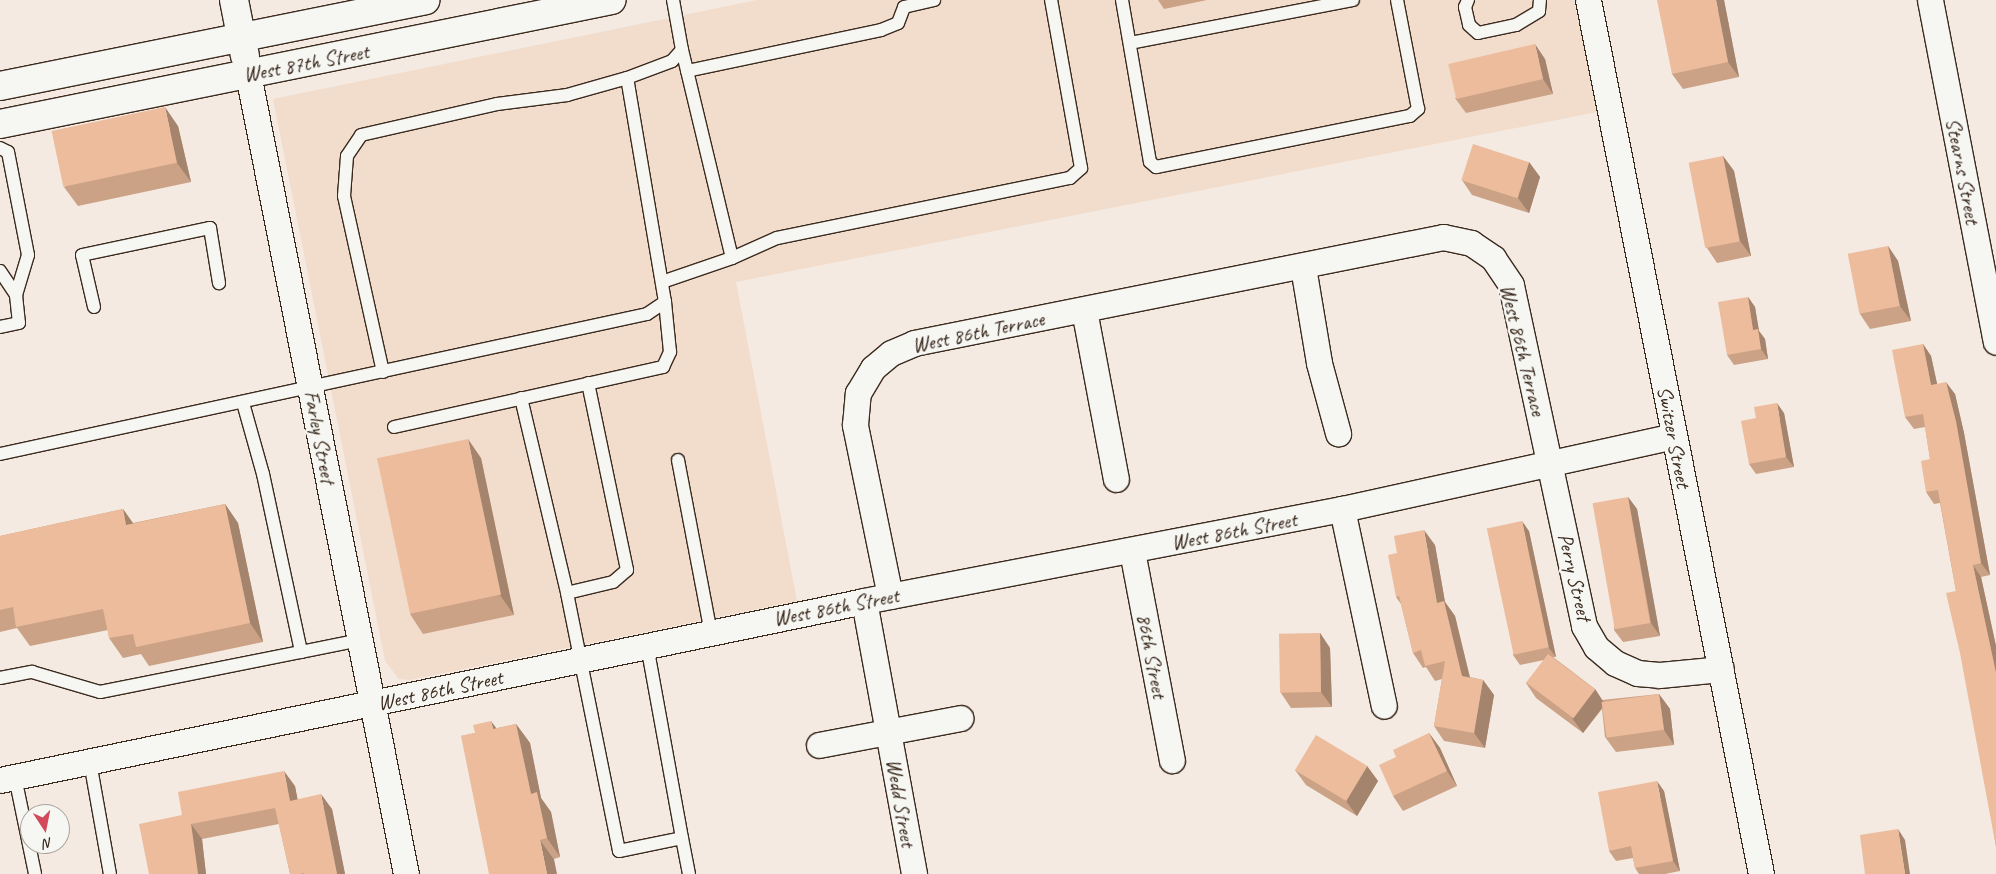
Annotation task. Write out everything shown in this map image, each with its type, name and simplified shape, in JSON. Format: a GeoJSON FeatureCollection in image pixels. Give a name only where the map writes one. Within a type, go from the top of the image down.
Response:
{"type":"FeatureCollection","features":[{"type":"Feature","properties":{"kind":"main road","name":"Farley Street"},"geometry":{"type":"LineString","coordinates":[[234,0],[248,74]]}},
{"type":"Feature","properties":{"kind":"main road","name":"West 87th Street"},"geometry":{"type":"LineString","coordinates":[[0,86],[425,0]]}},
{"type":"Feature","properties":{"kind":"main road","name":"West 87th Street"},"geometry":{"type":"LineString","coordinates":[[0,124],[612,0]]}},
{"type":"Feature","properties":{"kind":"street","name":"Switzer Street"},"geometry":{"type":"LineString","coordinates":[[1588,0],[1761,874]]}},
{"type":"Feature","properties":{"kind":"street","name":"Stearns Street"},"geometry":{"type":"LineString","coordinates":[[1930,0],[1996,342]]}},
{"type":"Feature","properties":{"kind":"street","name":"Farley Street"},"geometry":{"type":"LineString","coordinates":[[248,74],[406,874]]}},
{"type":"Feature","properties":{"kind":"street","name":"West 86th Terrace"},"geometry":{"type":"LineString","coordinates":[[890,596],[856,425],[858,393],[873,368],[891,353],[914,343],[1244,276],[1303,267],[1443,237],[1472,243],[1493,258],[1511,285],[1550,463]]}},
{"type":"Feature","properties":{"kind":"street"},"geometry":{"type":"LineString","coordinates":[[1303,267],[1319,363],[1338,433]]}},
{"type":"Feature","properties":{"kind":"street"},"geometry":{"type":"LineString","coordinates":[[1084,310],[1116,479]]}},
{"type":"Feature","properties":{"kind":"street","name":"West 86th Street"},"geometry":{"type":"LineString","coordinates":[[8,779],[864,601],[1132,552],[1342,509],[1673,436]]}},
{"type":"Feature","properties":{"kind":"street","name":"Perry Street"},"geometry":{"type":"LineString","coordinates":[[1550,463],[1584,626],[1596,647],[1615,663],[1637,673],[1659,675],[1721,669]]}},
{"type":"Feature","properties":{"kind":"street"},"geometry":{"type":"LineString","coordinates":[[1342,509],[1384,706]]}},
{"type":"Feature","properties":{"kind":"street","name":"86th Street"},"geometry":{"type":"LineString","coordinates":[[1132,552],[1172,760]]}},
{"type":"Feature","properties":{"kind":"street","name":"Wedd Street"},"geometry":{"type":"LineString","coordinates":[[864,601],[914,874]]}},
{"type":"Feature","properties":{"kind":"street","name":"Wedd Street"},"geometry":{"type":"LineString","coordinates":[[819,745],[960,718]]}},
{"type":"Feature","properties":{"kind":"lane"},"geometry":{"type":"LineString","coordinates":[[673,0],[682,50],[732,258]]}},
{"type":"Feature","properties":{"kind":"lane"},"geometry":{"type":"LineString","coordinates":[[687,71],[881,30],[898,23],[902,4],[934,0]]}},
{"type":"Feature","properties":{"kind":"lane"},"geometry":{"type":"LineString","coordinates":[[662,282],[732,258],[777,238],[1070,178],[1081,168],[1051,0]]}},
{"type":"Feature","properties":{"kind":"lane"},"geometry":{"type":"LineString","coordinates":[[1122,0],[1150,162],[1156,167],[1410,116],[1418,109],[1397,0]]}},
{"type":"Feature","properties":{"kind":"lane"},"geometry":{"type":"LineString","coordinates":[[1130,43],[1353,0]]}},
{"type":"Feature","properties":{"kind":"lane"},"geometry":{"type":"LineString","coordinates":[[1468,0],[1465,7],[1468,25],[1478,32],[1516,25],[1539,11],[1540,0]]}},
{"type":"Feature","properties":{"kind":"lane"},"geometry":{"type":"LineString","coordinates":[[383,372],[344,196],[347,156],[361,135],[497,104],[567,95],[627,78],[672,61],[682,50]]}},
{"type":"Feature","properties":{"kind":"lane"},"geometry":{"type":"LineString","coordinates":[[394,427],[663,367],[670,352],[665,302],[627,78]]}},
{"type":"Feature","properties":{"kind":"lane"},"geometry":{"type":"LineString","coordinates":[[0,148],[8,152],[28,255],[16,295],[19,323],[0,327]]}},
{"type":"Feature","properties":{"kind":"lane"},"geometry":{"type":"LineString","coordinates":[[94,308],[82,255],[210,228],[219,284]]}},
{"type":"Feature","properties":{"kind":"lane"},"geometry":{"type":"LineString","coordinates":[[0,271],[16,295]]}},
{"type":"Feature","properties":{"kind":"lane"},"geometry":{"type":"LineString","coordinates":[[0,454],[243,403],[646,314],[665,302]]}},
{"type":"Feature","properties":{"kind":"lane"},"geometry":{"type":"LineString","coordinates":[[566,593],[612,582],[627,570],[588,384]]}},
{"type":"Feature","properties":{"kind":"lane"},"geometry":{"type":"LineString","coordinates":[[521,398],[566,593],[619,851],[682,838]]}},
{"type":"Feature","properties":{"kind":"lane"},"geometry":{"type":"LineString","coordinates":[[243,403],[262,474],[301,652]]}},
{"type":"Feature","properties":{"kind":"lane"},"geometry":{"type":"LineString","coordinates":[[678,460],[712,633]]}},
{"type":"Feature","properties":{"kind":"lane"},"geometry":{"type":"LineString","coordinates":[[0,678],[32,672],[100,692],[360,640]]}},
{"type":"Feature","properties":{"kind":"lane"},"geometry":{"type":"LineString","coordinates":[[647,646],[689,874]]}},
{"type":"Feature","properties":{"kind":"lane"},"geometry":{"type":"LineString","coordinates":[[90,762],[110,874]]}},
{"type":"Feature","properties":{"kind":"lane"},"geometry":{"type":"LineString","coordinates":[[8,779],[35,874]]}},
{"type":"Feature","properties":{"kind":"shaded area"},"geometry":{"type":"Polygon","coordinates":[[[757,0],[1574,0],[1597,112],[736,282],[797,601],[410,680],[399,679],[385,661],[273,99],[757,0]]]}},
{"type":"Feature","properties":{"kind":"building"},"geometry":{"type":"Polygon","coordinates":[[[1657,0],[1716,0],[1728,62],[1672,74],[1657,0]]]}},
{"type":"Feature","properties":{"kind":"building"},"geometry":{"type":"Polygon","coordinates":[[[1535,44],[1543,79],[1456,99],[1448,64],[1535,44]]]}},
{"type":"Feature","properties":{"kind":"building"},"geometry":{"type":"Polygon","coordinates":[[[165,107],[177,163],[63,187],[52,131],[165,107]]]}},
{"type":"Feature","properties":{"kind":"building"},"geometry":{"type":"Polygon","coordinates":[[[1473,144],[1529,162],[1517,198],[1461,180],[1473,144]]]}},
{"type":"Feature","properties":{"kind":"building"},"geometry":{"type":"Polygon","coordinates":[[[1723,156],[1740,241],[1705,248],[1689,163],[1723,156]]]}},
{"type":"Feature","properties":{"kind":"building"},"geometry":{"type":"Polygon","coordinates":[[[1888,246],[1900,306],[1859,314],[1848,254],[1888,246]]]}},
{"type":"Feature","properties":{"kind":"building"},"geometry":{"type":"Polygon","coordinates":[[[1748,297],[1753,330],[1758,329],[1761,349],[1727,355],[1718,302],[1748,297]]]}},
{"type":"Feature","properties":{"kind":"building"},"geometry":{"type":"Polygon","coordinates":[[[1923,344],[1931,385],[1946,382],[1956,421],[1981,563],[1973,565],[1996,673],[1996,847],[1960,653],[1946,593],[1956,591],[1938,490],[1926,492],[1921,461],[1930,459],[1923,414],[1905,417],[1892,350],[1923,344]]]}},
{"type":"Feature","properties":{"kind":"building"},"geometry":{"type":"Polygon","coordinates":[[[1777,403],[1786,457],[1749,464],[1741,421],[1756,418],[1754,407],[1777,403]]]}},
{"type":"Feature","properties":{"kind":"building"},"geometry":{"type":"Polygon","coordinates":[[[468,439],[501,595],[410,614],[377,458],[468,439]]]}},
{"type":"Feature","properties":{"kind":"building"},"geometry":{"type":"Polygon","coordinates":[[[1628,497],[1650,623],[1615,629],[1593,503],[1628,497]]]}},
{"type":"Feature","properties":{"kind":"building"},"geometry":{"type":"Polygon","coordinates":[[[225,504],[250,623],[136,647],[133,634],[109,638],[103,609],[16,627],[13,607],[0,610],[0,536],[123,509],[126,525],[225,504]]]}},
{"type":"Feature","properties":{"kind":"building"},"geometry":{"type":"Polygon","coordinates":[[[1522,521],[1549,647],[1514,655],[1487,528],[1522,521]]]}},
{"type":"Feature","properties":{"kind":"building"},"geometry":{"type":"Polygon","coordinates":[[[1424,530],[1437,603],[1444,601],[1462,676],[1483,680],[1474,733],[1434,726],[1445,661],[1425,666],[1421,650],[1413,653],[1399,596],[1396,597],[1388,555],[1397,553],[1394,536],[1424,530]]]}},
{"type":"Feature","properties":{"kind":"building"},"geometry":{"type":"Polygon","coordinates":[[[1320,633],[1321,692],[1280,693],[1279,634],[1320,633]]]}},
{"type":"Feature","properties":{"kind":"building"},"geometry":{"type":"Polygon","coordinates":[[[1548,654],[1595,690],[1573,718],[1526,683],[1548,654]]]}},
{"type":"Feature","properties":{"kind":"building"},"geometry":{"type":"Polygon","coordinates":[[[1659,694],[1664,730],[1607,738],[1602,702],[1659,694]]]}},
{"type":"Feature","properties":{"kind":"building"},"geometry":{"type":"Polygon","coordinates":[[[491,721],[493,729],[516,724],[531,794],[537,792],[547,838],[540,840],[547,874],[489,874],[461,736],[475,733],[473,725],[491,721]]]}},
{"type":"Feature","properties":{"kind":"building"},"geometry":{"type":"Polygon","coordinates":[[[1429,733],[1447,771],[1393,796],[1379,765],[1396,757],[1393,750],[1429,733]]]}},
{"type":"Feature","properties":{"kind":"building"},"geometry":{"type":"Polygon","coordinates":[[[1316,735],[1367,766],[1346,801],[1295,770],[1316,735]]]}},
{"type":"Feature","properties":{"kind":"building"},"geometry":{"type":"Polygon","coordinates":[[[284,771],[290,801],[321,794],[337,874],[290,874],[275,808],[191,824],[198,874],[149,874],[139,824],[182,815],[178,792],[284,771]]]}},
{"type":"Feature","properties":{"kind":"building"},"geometry":{"type":"Polygon","coordinates":[[[1657,781],[1673,861],[1635,868],[1631,846],[1609,851],[1598,792],[1657,781]]]}},
{"type":"Feature","properties":{"kind":"building"},"geometry":{"type":"Polygon","coordinates":[[[1898,829],[1905,874],[1865,874],[1860,835],[1898,829]]]}}]}
